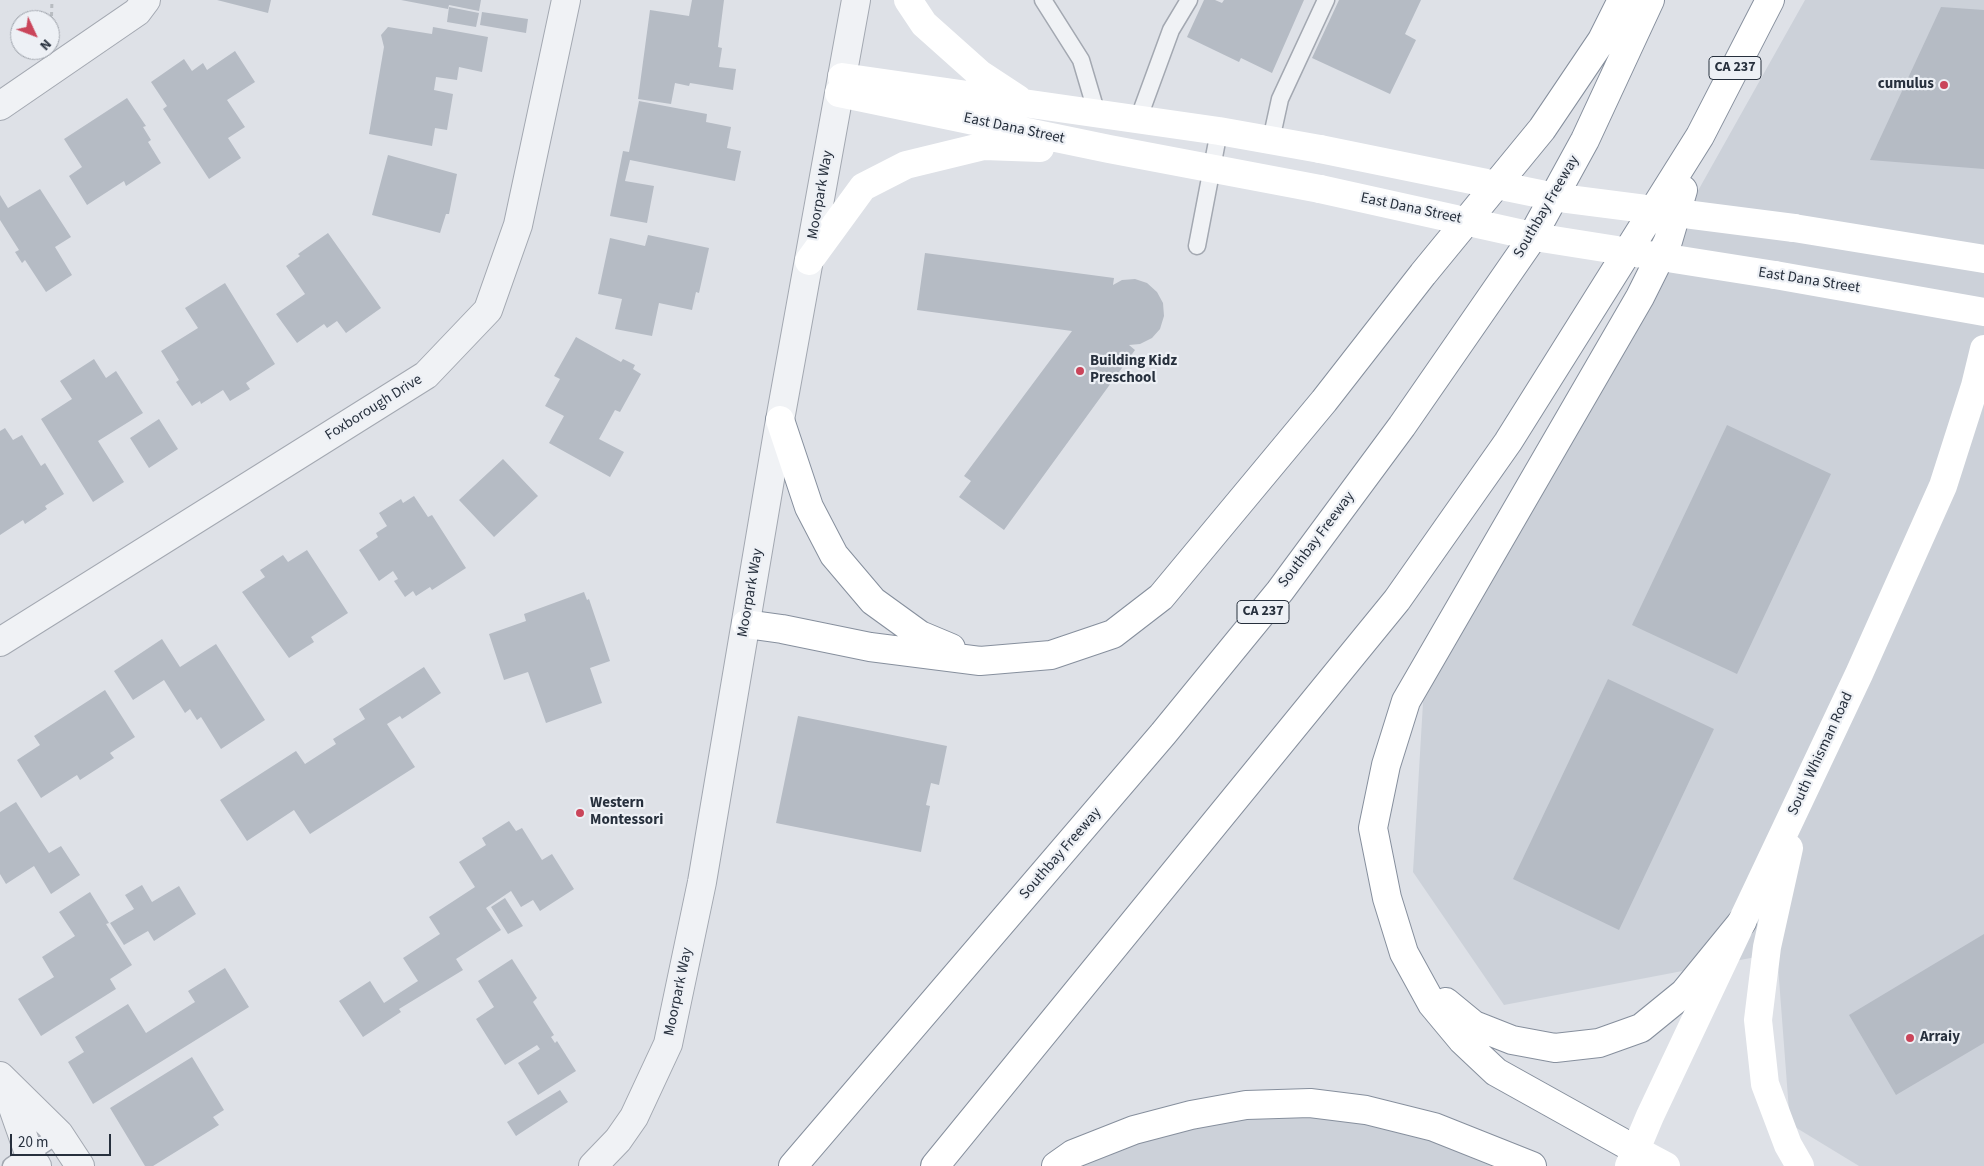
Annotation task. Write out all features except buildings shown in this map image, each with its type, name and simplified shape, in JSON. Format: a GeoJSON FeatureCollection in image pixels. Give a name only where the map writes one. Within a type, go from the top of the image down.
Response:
{"type":"FeatureCollection","features":[{"type":"Feature","properties":{"kind":"main road"},"geometry":{"type":"LineString","coordinates":[[908,0],[924,24],[980,74],[1026,104]]}},
{"type":"Feature","properties":{"kind":"main road"},"geometry":{"type":"LineString","coordinates":[[746,624],[870,646],[980,661],[1051,655],[1113,634],[1161,597],[1324,401],[1423,274],[1542,129],[1602,40],[1622,0]]}},
{"type":"Feature","properties":{"kind":"main road","name":"Southbay Freeway"},"geometry":{"type":"LineString","coordinates":[[793,1166],[1164,734],[1280,590],[1402,426],[1528,244],[1585,140],[1650,0]]}},
{"type":"Feature","properties":{"kind":"main road","name":"CA 237"},"geometry":{"type":"LineString","coordinates":[[935,1166],[1397,600],[1508,442],[1700,136],[1770,0]]}},
{"type":"Feature","properties":{"kind":"main road","name":"East Dana Street"},"geometry":{"type":"LineString","coordinates":[[841,85],[1026,104],[1220,131],[1320,148],[1560,198],[1794,228],[1984,259]]}},
{"type":"Feature","properties":{"kind":"main road","name":"East Dana Street"},"geometry":{"type":"LineString","coordinates":[[841,85],[1109,149],[1320,189],[1540,238],[1775,275],[1984,312]]}},
{"type":"Feature","properties":{"kind":"main road"},"geometry":{"type":"LineString","coordinates":[[1666,1166],[1633,1158],[1496,1072],[1462,1040],[1432,1004],[1404,953],[1387,898],[1373,828],[1386,764],[1406,701],[1640,297],[1668,240],[1700,136]]}},
{"type":"Feature","properties":{"kind":"main road"},"geometry":{"type":"LineString","coordinates":[[810,261],[863,187],[906,165],[984,146],[1109,149]]}},
{"type":"Feature","properties":{"kind":"main road","name":"South Whisman Road"},"geometry":{"type":"LineString","coordinates":[[1633,1158],[1650,1116],[1859,674],[1943,486],[1975,386],[1984,349]]}},
{"type":"Feature","properties":{"kind":"main road"},"geometry":{"type":"LineString","coordinates":[[780,420],[809,507],[834,555],[873,601],[920,635],[980,661]]}},
{"type":"Feature","properties":{"kind":"main road"},"geometry":{"type":"LineString","coordinates":[[1800,796],[1767,947],[1758,1020],[1765,1084],[1788,1145],[1800,1166]]}},
{"type":"Feature","properties":{"kind":"main road"},"geometry":{"type":"LineString","coordinates":[[1387,898],[1408,952],[1441,998],[1474,1025],[1512,1040],[1555,1048],[1599,1044],[1641,1028],[1684,993],[1742,922]]}},
{"type":"Feature","properties":{"kind":"main road"},"geometry":{"type":"LineString","coordinates":[[1056,1166],[1073,1154],[1134,1130],[1190,1115],[1246,1105],[1310,1103],[1366,1110],[1434,1127],[1532,1166]]}},
{"type":"Feature","properties":{"kind":"street"},"geometry":{"type":"LineString","coordinates":[[0,106],[138,12],[146,0]]}},
{"type":"Feature","properties":{"kind":"street","name":"Foxborough Drive"},"geometry":{"type":"LineString","coordinates":[[0,642],[426,375],[488,310],[518,225],[566,0]]}},
{"type":"Feature","properties":{"kind":"street","name":"Moorpark Way"},"geometry":{"type":"LineString","coordinates":[[593,1166],[618,1140],[634,1117],[668,1044],[702,882],[780,420],[856,0]]}},
{"type":"Feature","properties":{"kind":"street"},"geometry":{"type":"LineString","coordinates":[[1,1077],[59,1134],[80,1166]]}},
{"type":"Feature","properties":{"kind":"street"},"geometry":{"type":"LineString","coordinates":[[1,1077],[26,1162]]}},
{"type":"Feature","properties":{"kind":"lane"},"geometry":{"type":"LineString","coordinates":[[1044,0],[1081,60],[1097,114]]}},
{"type":"Feature","properties":{"kind":"lane"},"geometry":{"type":"LineString","coordinates":[[1138,120],[1171,30],[1189,0]]}},
{"type":"Feature","properties":{"kind":"lane"},"geometry":{"type":"LineString","coordinates":[[1271,140],[1280,99],[1326,0]]}},
{"type":"Feature","properties":{"kind":"lane"},"geometry":{"type":"LineString","coordinates":[[1197,246],[1220,131]]}},
{"type":"Feature","properties":{"kind":"lane"},"geometry":{"type":"LineString","coordinates":[[26,1162],[59,1134]]}},
{"type":"Feature","properties":{"kind":"shaded area"},"geometry":{"type":"Polygon","coordinates":[[[1805,0],[1984,0],[1984,1166],[1859,1166],[1790,1124],[1777,953],[1504,1005],[1413,872],[1425,669],[1571,417],[1805,0]]]}},
{"type":"Feature","properties":{"kind":"shaded area"},"geometry":{"type":"Polygon","coordinates":[[[1310,1103],[1532,1166],[1056,1166],[1073,1154],[1310,1103]]]}},
{"type":"Feature","properties":{"kind":"place","name":"cumulus"},"geometry":{"type":"Point","coordinates":[1944,85]}},
{"type":"Feature","properties":{"kind":"place","name":"Building Kidz Preschool"},"geometry":{"type":"Point","coordinates":[1080,371]}},
{"type":"Feature","properties":{"kind":"place","name":"Western Montessori"},"geometry":{"type":"Point","coordinates":[580,813]}},
{"type":"Feature","properties":{"kind":"place","name":"Arraiy"},"geometry":{"type":"Point","coordinates":[1910,1038]}}]}
